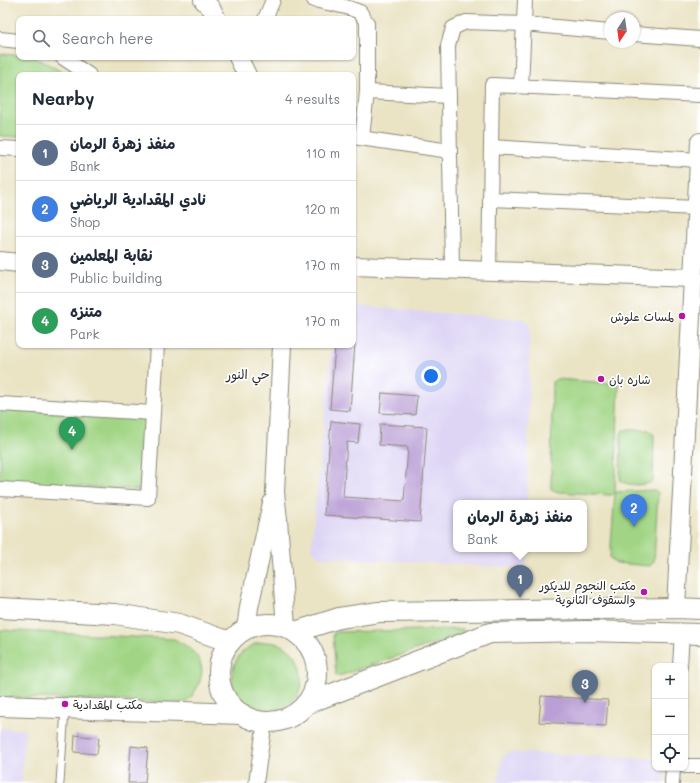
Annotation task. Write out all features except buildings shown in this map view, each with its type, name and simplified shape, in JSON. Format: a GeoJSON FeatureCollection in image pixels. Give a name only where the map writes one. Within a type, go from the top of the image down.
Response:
{"type":"FeatureCollection","features":[{"type":"Feature","properties":{"kind":"main road"},"geometry":{"type":"LineString","coordinates":[[0,608],[114,614],[179,624],[230,642]]}},
{"type":"Feature","properties":{"kind":"main road"},"geometry":{"type":"LineString","coordinates":[[291,630],[339,618],[379,612],[676,608],[700,609]]}},
{"type":"Feature","properties":{"kind":"main road"},"geometry":{"type":"LineString","coordinates":[[266,624],[276,625],[291,630],[310,647],[314,656],[317,666],[317,676],[316,686],[312,695],[299,711],[281,720],[265,721],[251,718],[242,714],[227,699],[220,680],[221,660],[225,650],[230,642],[246,629],[266,624]]}},
{"type":"Feature","properties":{"kind":"main road"},"geometry":{"type":"LineString","coordinates":[[306,704],[490,633],[691,633]]}},
{"type":"Feature","properties":{"kind":"main road"},"geometry":{"type":"LineString","coordinates":[[0,706],[242,714]]}},
{"type":"Feature","properties":{"kind":"street"},"geometry":{"type":"LineString","coordinates":[[203,0],[211,8],[215,16]]}},
{"type":"Feature","properties":{"kind":"street"},"geometry":{"type":"LineString","coordinates":[[265,16],[273,0]]}},
{"type":"Feature","properties":{"kind":"street"},"geometry":{"type":"LineString","coordinates":[[314,0],[346,7],[360,12],[367,23],[367,92],[358,138],[450,151]]}},
{"type":"Feature","properties":{"kind":"street"},"geometry":{"type":"LineString","coordinates":[[521,86],[525,0]]}},
{"type":"Feature","properties":{"kind":"street"},"geometry":{"type":"LineString","coordinates":[[452,269],[448,46],[453,28],[466,22],[524,24],[604,31]]}},
{"type":"Feature","properties":{"kind":"street"},"geometry":{"type":"LineString","coordinates":[[640,34],[700,39]]}},
{"type":"Feature","properties":{"kind":"street"},"geometry":{"type":"LineString","coordinates":[[0,39],[16,40]]}},
{"type":"Feature","properties":{"kind":"street"},"geometry":{"type":"LineString","coordinates":[[66,60],[84,72]]}},
{"type":"Feature","properties":{"kind":"street"},"geometry":{"type":"LineString","coordinates":[[240,60],[246,72]]}},
{"type":"Feature","properties":{"kind":"street"},"geometry":{"type":"LineString","coordinates":[[489,271],[492,85],[700,95]]}},
{"type":"Feature","properties":{"kind":"street"},"geometry":{"type":"LineString","coordinates":[[367,92],[449,96]]}},
{"type":"Feature","properties":{"kind":"street"},"geometry":{"type":"LineString","coordinates":[[676,608],[700,142]]}},
{"type":"Feature","properties":{"kind":"street"},"geometry":{"type":"LineString","coordinates":[[491,147],[699,160]]}},
{"type":"Feature","properties":{"kind":"street"},"geometry":{"type":"LineString","coordinates":[[0,148],[16,149]]}},
{"type":"Feature","properties":{"kind":"street"},"geometry":{"type":"LineString","coordinates":[[490,199],[697,208]]}},
{"type":"Feature","properties":{"kind":"street"},"geometry":{"type":"LineString","coordinates":[[0,262],[16,263]]}},
{"type":"Feature","properties":{"kind":"street"},"geometry":{"type":"LineString","coordinates":[[356,266],[693,278]]}},
{"type":"Feature","properties":{"kind":"street"},"geometry":{"type":"LineString","coordinates":[[0,489],[148,498],[157,348]]}},
{"type":"Feature","properties":{"kind":"street"},"geometry":{"type":"LineString","coordinates":[[282,348],[275,492],[291,630]]}},
{"type":"Feature","properties":{"kind":"street"},"geometry":{"type":"LineString","coordinates":[[0,404],[153,413]]}},
{"type":"Feature","properties":{"kind":"street"},"geometry":{"type":"LineString","coordinates":[[246,629],[250,600],[275,492]]}},
{"type":"Feature","properties":{"kind":"street"},"geometry":{"type":"LineString","coordinates":[[681,663],[691,633]]}},
{"type":"Feature","properties":{"kind":"street"},"geometry":{"type":"LineString","coordinates":[[256,783],[265,721]]}},
{"type":"Feature","properties":{"kind":"street"},"geometry":{"type":"LineString","coordinates":[[688,766],[700,766]]}},
{"type":"Feature","properties":{"kind":"street"},"geometry":{"type":"LineString","coordinates":[[672,783],[673,771]]}},
{"type":"Feature","properties":{"kind":"lane"},"geometry":{"type":"LineString","coordinates":[[60,783],[66,708]]}},
{"type":"Feature","properties":{"kind":"shaded area"},"geometry":{"type":"Polygon","coordinates":[[[356,306],[524,319],[530,324],[527,500],[453,500],[453,552],[527,552],[526,568],[319,557],[311,548],[332,348],[356,348],[356,306]]]}},
{"type":"Feature","properties":{"kind":"shaded area"},"geometry":{"type":"Polygon","coordinates":[[[0,728],[25,730],[21,783],[0,783],[0,728]]]}},
{"type":"Feature","properties":{"kind":"shaded area"},"geometry":{"type":"Polygon","coordinates":[[[508,752],[652,759],[652,771],[664,771],[664,783],[498,783],[501,760],[508,752]]]}},
{"type":"Feature","properties":{"kind":"green space"},"geometry":{"type":"Polygon","coordinates":[[[0,54],[16,55],[16,60],[39,60],[62,72],[16,72],[16,137],[0,136],[0,54]]]}},
{"type":"Feature","properties":{"kind":"green space"},"geometry":{"type":"Polygon","coordinates":[[[557,379],[619,384],[615,492],[655,490],[658,493],[654,561],[650,566],[616,563],[610,558],[615,493],[611,495],[558,492],[551,489],[552,382],[557,379]]]}},
{"type":"Feature","properties":{"kind":"green space"},"geometry":{"type":"Polygon","coordinates":[[[0,409],[147,418],[141,490],[0,482],[0,409]]]}},
{"type":"Feature","properties":{"kind":"green space"},"geometry":{"type":"Polygon","coordinates":[[[623,430],[649,430],[654,435],[653,481],[650,483],[637,485],[620,481],[621,434],[623,430]]]}},
{"type":"Feature","properties":{"kind":"green space"},"geometry":{"type":"Polygon","coordinates":[[[463,629],[464,633],[336,676],[333,634],[337,632],[463,629]]]}},
{"type":"Feature","properties":{"kind":"green space"},"geometry":{"type":"Polygon","coordinates":[[[0,630],[174,639],[185,645],[199,659],[201,675],[199,684],[186,703],[0,697],[0,630]]]}},
{"type":"Feature","properties":{"kind":"green space"},"geometry":{"type":"Polygon","coordinates":[[[267,642],[280,645],[292,652],[299,664],[302,677],[299,690],[292,702],[280,709],[267,712],[254,709],[242,702],[235,690],[232,677],[235,664],[242,652],[254,645],[267,642]]]}},
{"type":"Feature","properties":{"kind":"place","name":"لمسات علوش"},"geometry":{"type":"Point","coordinates":[682,316]}},
{"type":"Feature","properties":{"kind":"place","name":"شاره بان"},"geometry":{"type":"Point","coordinates":[601,379]}},
{"type":"Feature","properties":{"kind":"place","name":"متنزه"},"geometry":{"type":"Point","coordinates":[72,450]}},
{"type":"Feature","properties":{"kind":"place","name":"نادي المقدادية الرياضي"},"geometry":{"type":"Point","coordinates":[634,527]}},
{"type":"Feature","properties":{"kind":"place","name":"مكتب النجوم للديكور والسقوف الثانوية"},"geometry":{"type":"Point","coordinates":[644,592]}},
{"type":"Feature","properties":{"kind":"place","name":"منفذ زهرة الرمان"},"geometry":{"type":"Point","coordinates":[520,598]}},
{"type":"Feature","properties":{"kind":"place","name":"نقابة المعلمين"},"geometry":{"type":"Point","coordinates":[585,703]}},
{"type":"Feature","properties":{"kind":"place","name":"مكتب المقدادية"},"geometry":{"type":"Point","coordinates":[65,704]}},
{"type":"Feature","properties":{"kind":"district","name":"حي النور"},"geometry":{"type":"Point","coordinates":[248,373]}}]}
